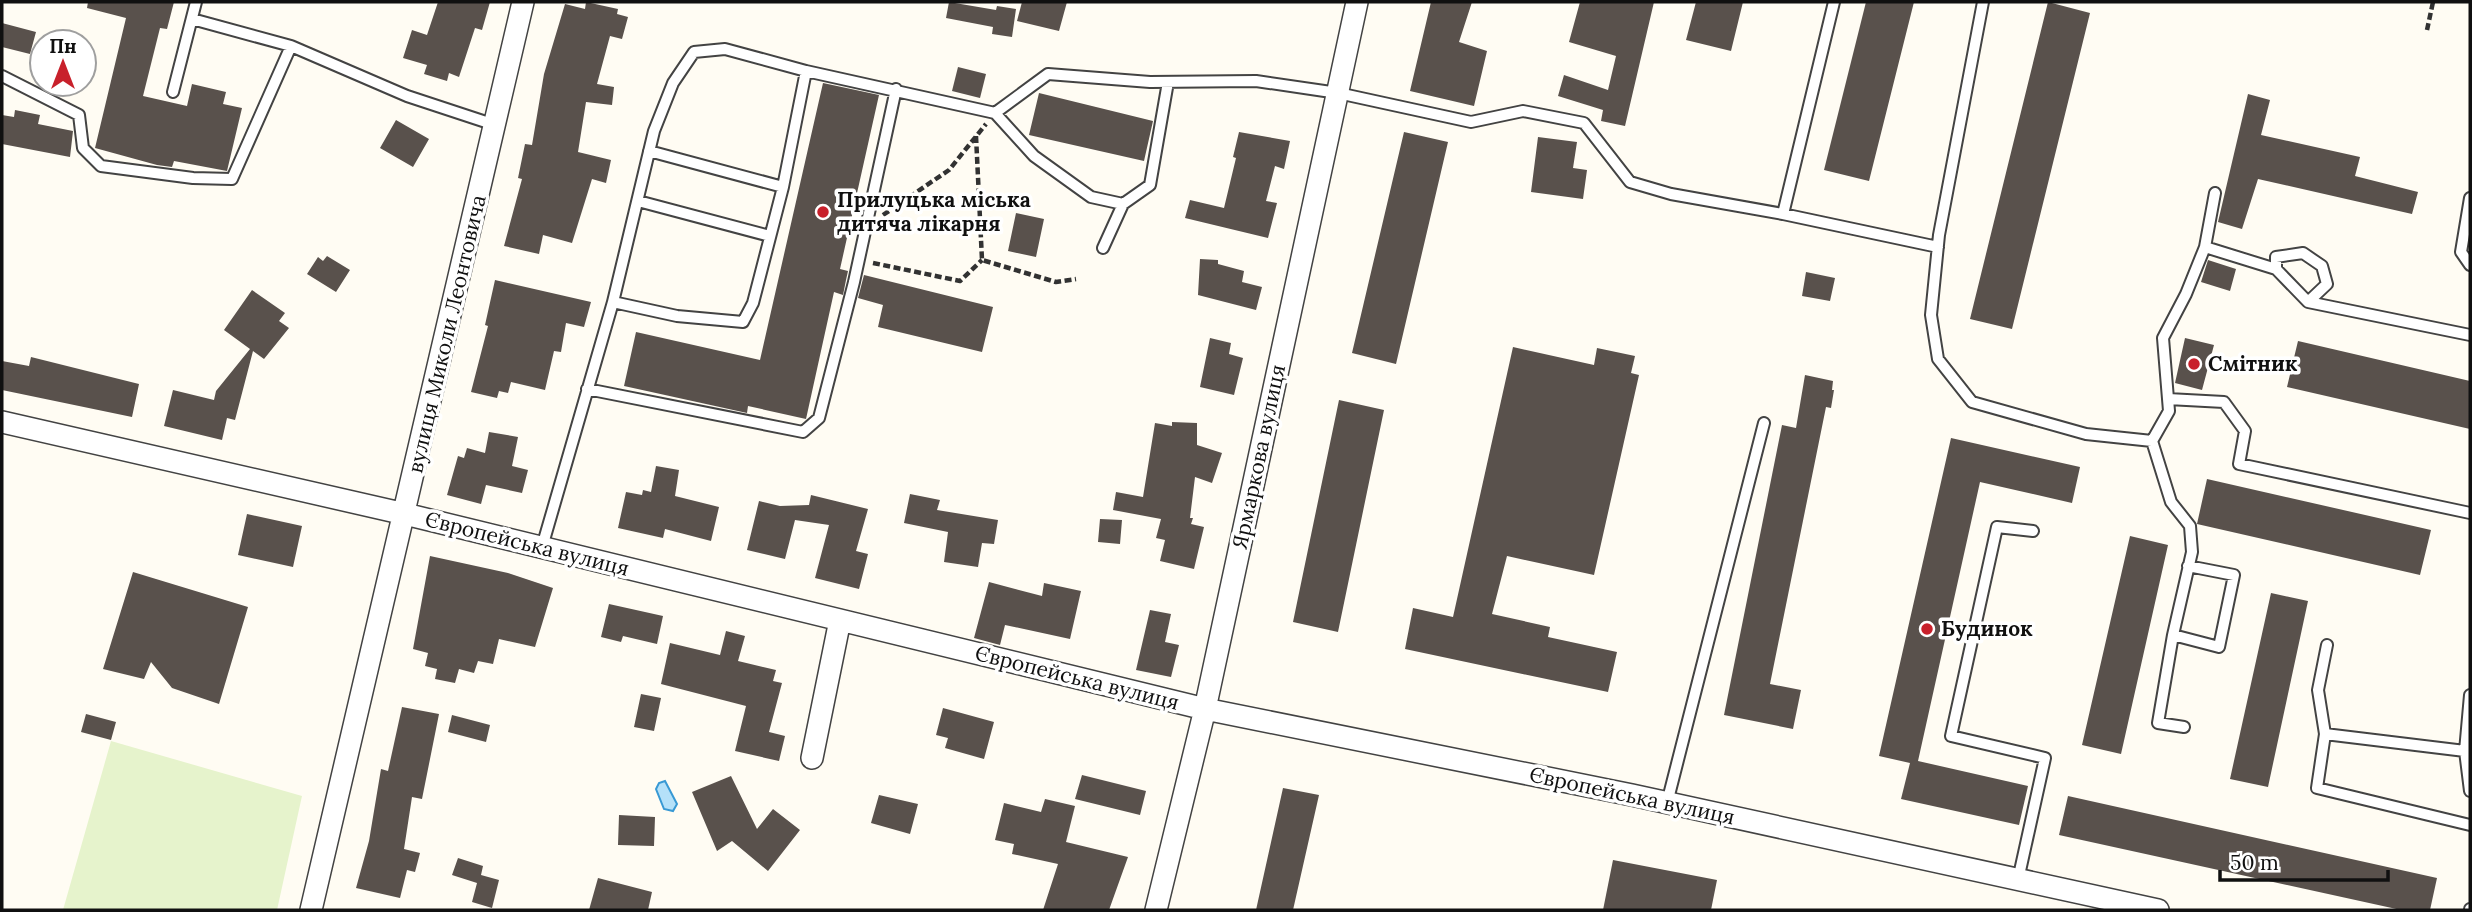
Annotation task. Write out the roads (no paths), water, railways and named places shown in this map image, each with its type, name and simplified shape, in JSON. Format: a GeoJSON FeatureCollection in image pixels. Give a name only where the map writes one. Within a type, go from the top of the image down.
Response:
{"type":"FeatureCollection","features":[{"type":"Feature","properties":{"kind":"street","name":"вулиця Миколи Леонтовича"},"geometry":{"type":"LineString","coordinates":[[311,910],[523,2]]}},
{"type":"Feature","properties":{"kind":"street","name":"Ярмаркова вулиця"},"geometry":{"type":"LineString","coordinates":[[1156,910],[1205,709],[1357,2]]}},
{"type":"Feature","properties":{"kind":"street","name":"Європейська вулиця"},"geometry":{"type":"LineString","coordinates":[[2,422],[405,514],[1205,709],[1667,803],[2158,910]]}},
{"type":"Feature","properties":{"kind":"street"},"geometry":{"type":"LineString","coordinates":[[811,758],[840,620]]}},
{"type":"Feature","properties":{"kind":"lane"},"geometry":{"type":"LineString","coordinates":[[173,92],[196,2]]}},
{"type":"Feature","properties":{"kind":"lane"},"geometry":{"type":"LineString","coordinates":[[1783,214],[1834,2]]}},
{"type":"Feature","properties":{"kind":"lane"},"geometry":{"type":"LineString","coordinates":[[1983,2],[1938,247],[1931,315],[1938,359],[1972,402],[2086,434],[2152,441]]}},
{"type":"Feature","properties":{"kind":"lane"},"geometry":{"type":"LineString","coordinates":[[192,19],[291,46],[407,96],[495,125]]}},
{"type":"Feature","properties":{"kind":"lane"},"geometry":{"type":"LineString","coordinates":[[2,76],[79,115],[83,148],[101,166],[193,178],[232,179],[291,46]]}},
{"type":"Feature","properties":{"kind":"lane"},"geometry":{"type":"LineString","coordinates":[[542,547],[613,302],[649,151],[673,83],[694,52],[725,48],[806,71],[995,113],[1034,156],[1091,197],[1123,204]]}},
{"type":"Feature","properties":{"kind":"lane"},"geometry":{"type":"LineString","coordinates":[[613,302],[677,316],[743,323],[753,303],[783,187],[806,71]]}},
{"type":"Feature","properties":{"kind":"lane"},"geometry":{"type":"LineString","coordinates":[[995,113],[1048,74],[1168,82],[1256,81],[1338,93],[1471,122],[1523,111],[1584,123],[1630,182],[1671,194],[1783,214],[1938,247]]}},
{"type":"Feature","properties":{"kind":"lane"},"geometry":{"type":"LineString","coordinates":[[1103,248],[1123,204],[1150,185],[1168,82]]}},
{"type":"Feature","properties":{"kind":"lane"},"geometry":{"type":"LineString","coordinates":[[587,389],[803,432],[819,418],[859,260],[896,89]]}},
{"type":"Feature","properties":{"kind":"lane"},"geometry":{"type":"LineString","coordinates":[[649,151],[783,187]]}},
{"type":"Feature","properties":{"kind":"lane"},"geometry":{"type":"LineString","coordinates":[[2184,727],[2158,723],[2173,635],[2192,552],[2190,526],[2171,502],[2152,441],[2169,411],[2163,338],[2186,294],[2205,247],[2215,193]]}},
{"type":"Feature","properties":{"kind":"lane"},"geometry":{"type":"LineString","coordinates":[[2470,198],[2461,252],[2470,265]]}},
{"type":"Feature","properties":{"kind":"lane"},"geometry":{"type":"LineString","coordinates":[[638,201],[770,236]]}},
{"type":"Feature","properties":{"kind":"lane"},"geometry":{"type":"LineString","coordinates":[[2205,247],[2276,269],[2308,302],[2470,335]]}},
{"type":"Feature","properties":{"kind":"lane"},"geometry":{"type":"LineString","coordinates":[[2276,269],[2276,257],[2302,253],[2322,266],[2328,284],[2308,302]]}},
{"type":"Feature","properties":{"kind":"lane"},"geometry":{"type":"LineString","coordinates":[[2168,399],[2224,402],[2245,431],[2239,464],[2470,513]]}},
{"type":"Feature","properties":{"kind":"lane"},"geometry":{"type":"LineString","coordinates":[[1667,803],[1764,423]]}},
{"type":"Feature","properties":{"kind":"lane"},"geometry":{"type":"LineString","coordinates":[[2018,880],[2045,758],[1951,736],[1997,527],[2034,531]]}},
{"type":"Feature","properties":{"kind":"lane"},"geometry":{"type":"LineString","coordinates":[[2173,635],[2218,647],[2221,635],[2234,575],[2188,566]]}},
{"type":"Feature","properties":{"kind":"lane"},"geometry":{"type":"LineString","coordinates":[[2327,645],[2318,690],[2325,734],[2317,788],[2470,825]]}},
{"type":"Feature","properties":{"kind":"lane"},"geometry":{"type":"LineString","coordinates":[[2470,695],[2465,751],[2470,791]]}},
{"type":"Feature","properties":{"kind":"lane"},"geometry":{"type":"LineString","coordinates":[[2325,734],[2465,751]]}},
{"type":"Feature","properties":{"kind":"water"},"geometry":{"type":"Polygon","coordinates":[[[665,781],[677,804],[673,811],[664,809],[656,789],[659,783],[665,781]]]}},
{"type":"Feature","properties":{"kind":"place","name":"Прилуцька міська дитяча лікарня"},"geometry":{"type":"Point","coordinates":[823,212]}},
{"type":"Feature","properties":{"kind":"place","name":"Смітник"},"geometry":{"type":"Point","coordinates":[2194,364]}},
{"type":"Feature","properties":{"kind":"place","name":"Будинок"},"geometry":{"type":"Point","coordinates":[1927,629]}}]}
